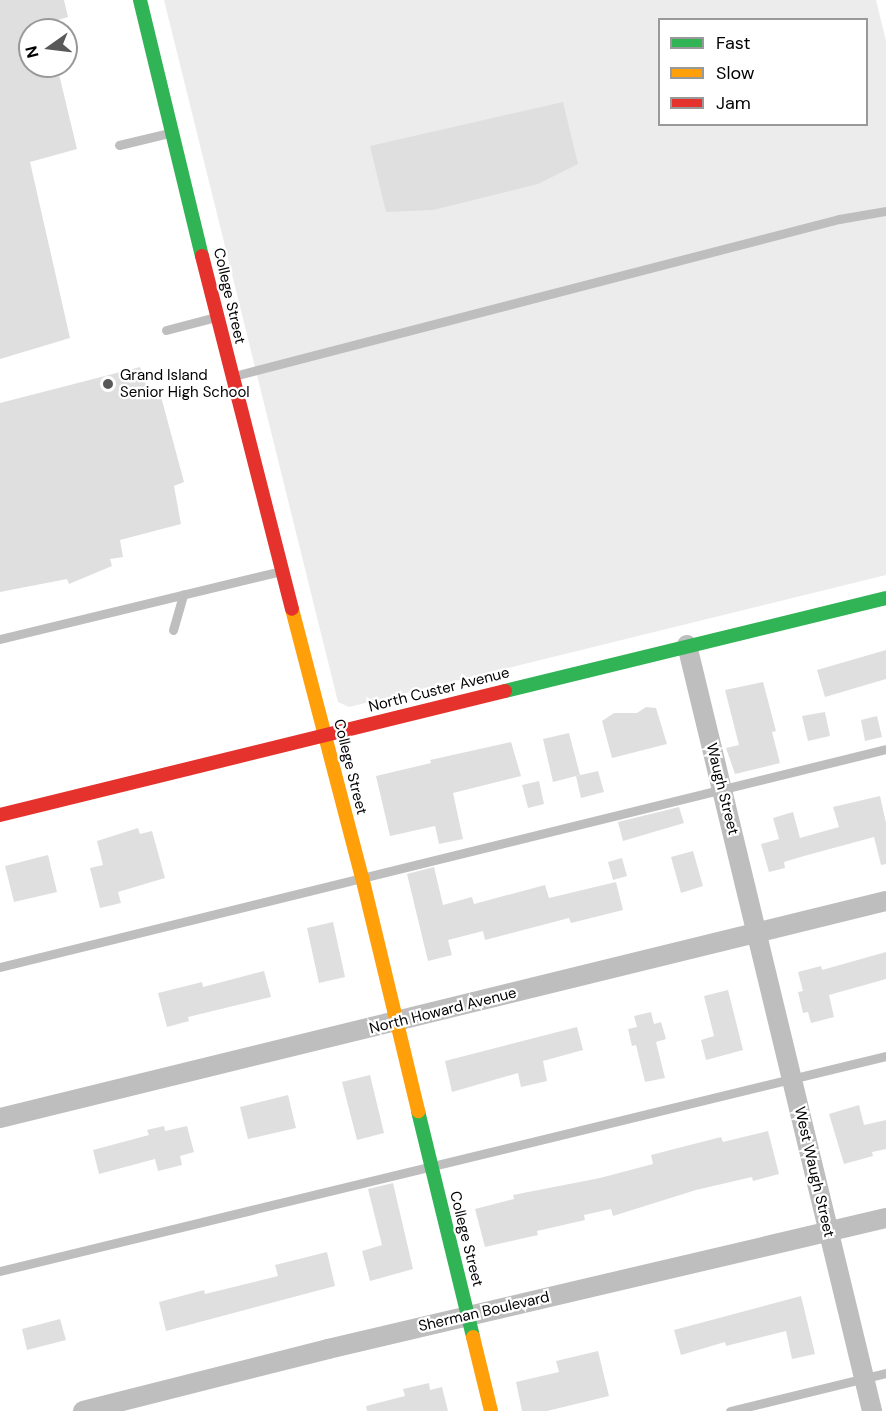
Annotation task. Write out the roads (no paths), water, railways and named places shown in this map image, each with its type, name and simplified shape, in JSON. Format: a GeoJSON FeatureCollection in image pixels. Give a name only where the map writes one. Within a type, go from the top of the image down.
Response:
{"type":"FeatureCollection","features":[{"type":"Feature","properties":{"kind":"street","name":"College Street"},"geometry":{"type":"LineString","coordinates":[[140,0],[174,131],[232,377],[362,877],[491,1411]]}},
{"type":"Feature","properties":{"kind":"street","name":"North Custer Avenue"},"geometry":{"type":"LineString","coordinates":[[0,815],[886,598]]}},
{"type":"Feature","properties":{"kind":"street","name":"Waugh Street"},"geometry":{"type":"LineString","coordinates":[[687,645],[757,933]]}},
{"type":"Feature","properties":{"kind":"street","name":"North Howard Avenue"},"geometry":{"type":"LineString","coordinates":[[0,1118],[397,1023],[886,901]]}},
{"type":"Feature","properties":{"kind":"street","name":"West Waugh Street"},"geometry":{"type":"LineString","coordinates":[[757,933],[872,1411]]}},
{"type":"Feature","properties":{"kind":"street","name":"Sherman Boulevard"},"geometry":{"type":"LineString","coordinates":[[83,1411],[107,1408],[468,1316],[886,1218]]}},
{"type":"Feature","properties":{"kind":"lane"},"geometry":{"type":"LineString","coordinates":[[119,145],[174,131]]}},
{"type":"Feature","properties":{"kind":"lane"},"geometry":{"type":"LineString","coordinates":[[232,377],[839,219],[886,211]]}},
{"type":"Feature","properties":{"kind":"lane"},"geometry":{"type":"LineString","coordinates":[[166,330],[217,316]]}},
{"type":"Feature","properties":{"kind":"lane"},"geometry":{"type":"LineString","coordinates":[[0,639],[284,570]]}},
{"type":"Feature","properties":{"kind":"lane"},"geometry":{"type":"LineString","coordinates":[[173,630],[183,594]]}},
{"type":"Feature","properties":{"kind":"lane"},"geometry":{"type":"LineString","coordinates":[[0,967],[886,748]]}},
{"type":"Feature","properties":{"kind":"lane"},"geometry":{"type":"LineString","coordinates":[[0,1271],[886,1056]]}},
{"type":"Feature","properties":{"kind":"lane"},"geometry":{"type":"LineString","coordinates":[[730,1411],[886,1373]]}},
{"type":"Feature","properties":{"kind":"place","name":"Grand Island Senior High School"},"geometry":{"type":"Point","coordinates":[108,384]}}]}
